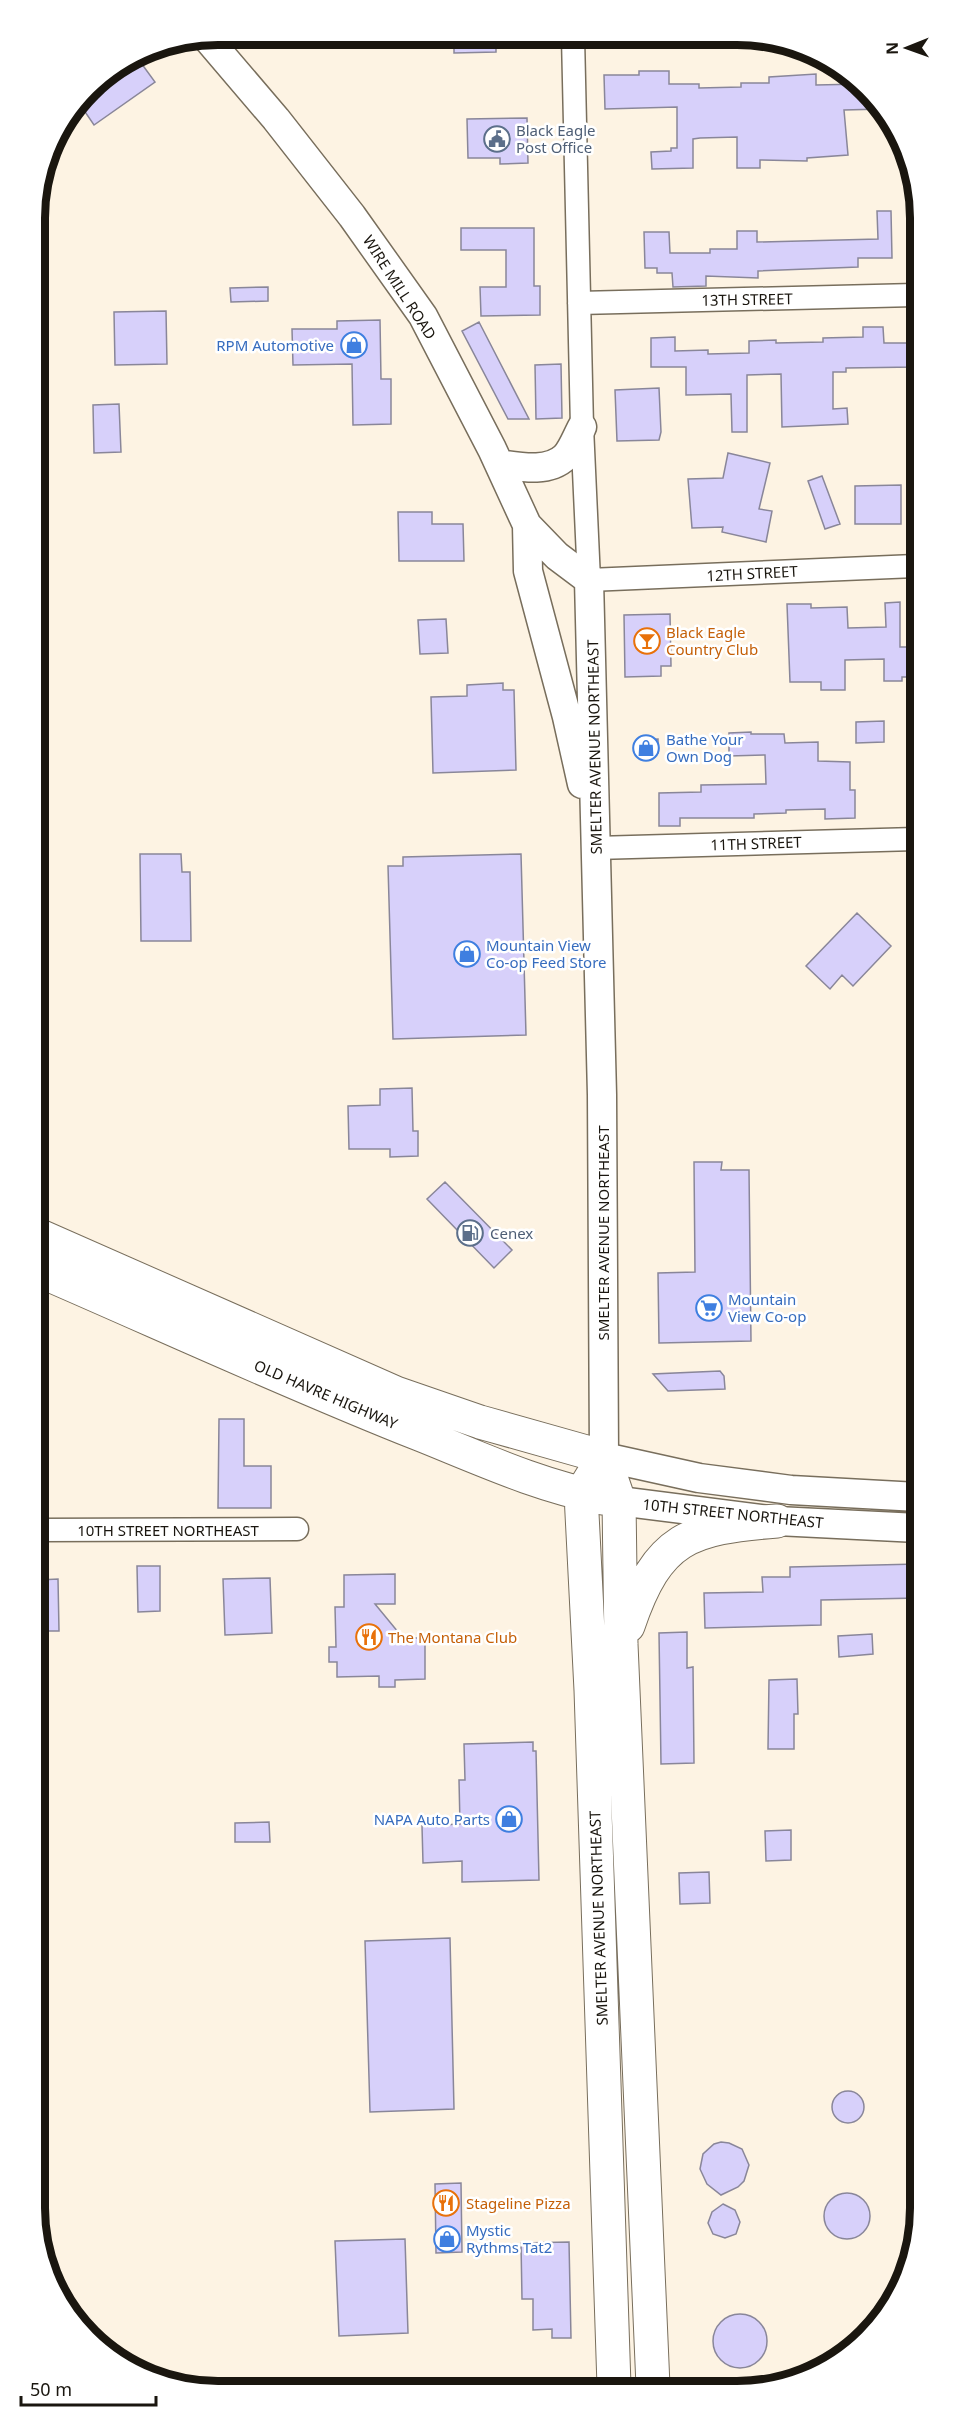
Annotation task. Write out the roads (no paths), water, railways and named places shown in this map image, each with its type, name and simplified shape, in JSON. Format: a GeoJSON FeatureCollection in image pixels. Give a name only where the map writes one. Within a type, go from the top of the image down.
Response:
{"type":"FeatureCollection","features":[{"type":"Feature","properties":{"kind":"highway","name":"OLD HAVRE HIGHWAY"},"geometry":{"type":"LineString","coordinates":[[45,1237],[396,1393],[480,1422],[604,1457]]}},
{"type":"Feature","properties":{"kind":"highway","name":"OLD HAVRE HIGHWAY"},"geometry":{"type":"LineString","coordinates":[[45,1273],[381,1419],[513,1471],[581,1494],[619,1501]]}},
{"type":"Feature","properties":{"kind":"highway"},"geometry":{"type":"LineString","coordinates":[[581,1494],[604,1457]]}},
{"type":"Feature","properties":{"kind":"highway","name":"SMELTER AVENUE NORTHEAST"},"geometry":{"type":"LineString","coordinates":[[604,1457],[619,1501],[621,1644],[653,2381]]}},
{"type":"Feature","properties":{"kind":"highway","name":"SMELTER AVENUE NORTHEAST"},"geometry":{"type":"LineString","coordinates":[[581,1494],[592,1713],[614,2381]]}},
{"type":"Feature","properties":{"kind":"highway"},"geometry":{"type":"LineString","coordinates":[[621,1644],[647,1578],[659,1561],[674,1548],[689,1537],[709,1529],[777,1521]]}},
{"type":"Feature","properties":{"kind":"main road","name":"WIRE MILL ROAD"},"geometry":{"type":"LineString","coordinates":[[213,45],[276,119],[352,216],[423,316],[499,464],[527,525],[557,556],[590,580]]}},
{"type":"Feature","properties":{"kind":"main road"},"geometry":{"type":"LineString","coordinates":[[499,464],[526,468],[548,466],[565,457],[582,427]]}},
{"type":"Feature","properties":{"kind":"main road"},"geometry":{"type":"LineString","coordinates":[[527,525],[528,571],[567,717],[596,848]]}},
{"type":"Feature","properties":{"kind":"main road","name":"SMELTER AVENUE NORTHEAST"},"geometry":{"type":"LineString","coordinates":[[590,580],[602,1095],[604,1457]]}},
{"type":"Feature","properties":{"kind":"main road","name":"10TH STREET NORTHEAST"},"geometry":{"type":"LineString","coordinates":[[604,1457],[699,1478],[791,1490],[910,1497]]}},
{"type":"Feature","properties":{"kind":"main road","name":"10TH STREET NORTHEAST"},"geometry":{"type":"LineString","coordinates":[[619,1501],[777,1521],[910,1528]]}},
{"type":"Feature","properties":{"kind":"street","name":"SMELTER AVENUE NORTHEAST"},"geometry":{"type":"LineString","coordinates":[[573,45],[582,427],[590,580]]}},
{"type":"Feature","properties":{"kind":"street","name":"13TH STREET"},"geometry":{"type":"LineString","coordinates":[[579,303],[910,295]]}},
{"type":"Feature","properties":{"kind":"street","name":"12TH STREET"},"geometry":{"type":"LineString","coordinates":[[590,580],[910,566]]}},
{"type":"Feature","properties":{"kind":"street","name":"11TH STREET"},"geometry":{"type":"LineString","coordinates":[[596,848],[910,839]]}},
{"type":"Feature","properties":{"kind":"street","name":"10TH STREET NORTHEAST"},"geometry":{"type":"LineString","coordinates":[[45,1530],[297,1529]]}},
{"type":"Feature","properties":{"kind":"place","name":"Black Eagle Post Office"},"geometry":{"type":"Point","coordinates":[497,139]}},
{"type":"Feature","properties":{"kind":"place","name":"RPM Automotive"},"geometry":{"type":"Point","coordinates":[354,345]}},
{"type":"Feature","properties":{"kind":"place","name":"Black Eagle Country Club"},"geometry":{"type":"Point","coordinates":[647,641]}},
{"type":"Feature","properties":{"kind":"place","name":"Bathe Your Own Dog"},"geometry":{"type":"Point","coordinates":[646,748]}},
{"type":"Feature","properties":{"kind":"place","name":"Mountain View Co-op Feed Store"},"geometry":{"type":"Point","coordinates":[467,954]}},
{"type":"Feature","properties":{"kind":"place","name":"Cenex"},"geometry":{"type":"Point","coordinates":[470,1233]}},
{"type":"Feature","properties":{"kind":"place","name":"Mountain View Co-op"},"geometry":{"type":"Point","coordinates":[709,1308]}},
{"type":"Feature","properties":{"kind":"place","name":"The Montana Club"},"geometry":{"type":"Point","coordinates":[369,1637]}},
{"type":"Feature","properties":{"kind":"place","name":"NAPA Auto Parts"},"geometry":{"type":"Point","coordinates":[509,1819]}},
{"type":"Feature","properties":{"kind":"place","name":"Stageline Pizza"},"geometry":{"type":"Point","coordinates":[446,2203]}},
{"type":"Feature","properties":{"kind":"place","name":"Mystic Rythms Tat2"},"geometry":{"type":"Point","coordinates":[447,2239]}}]}
